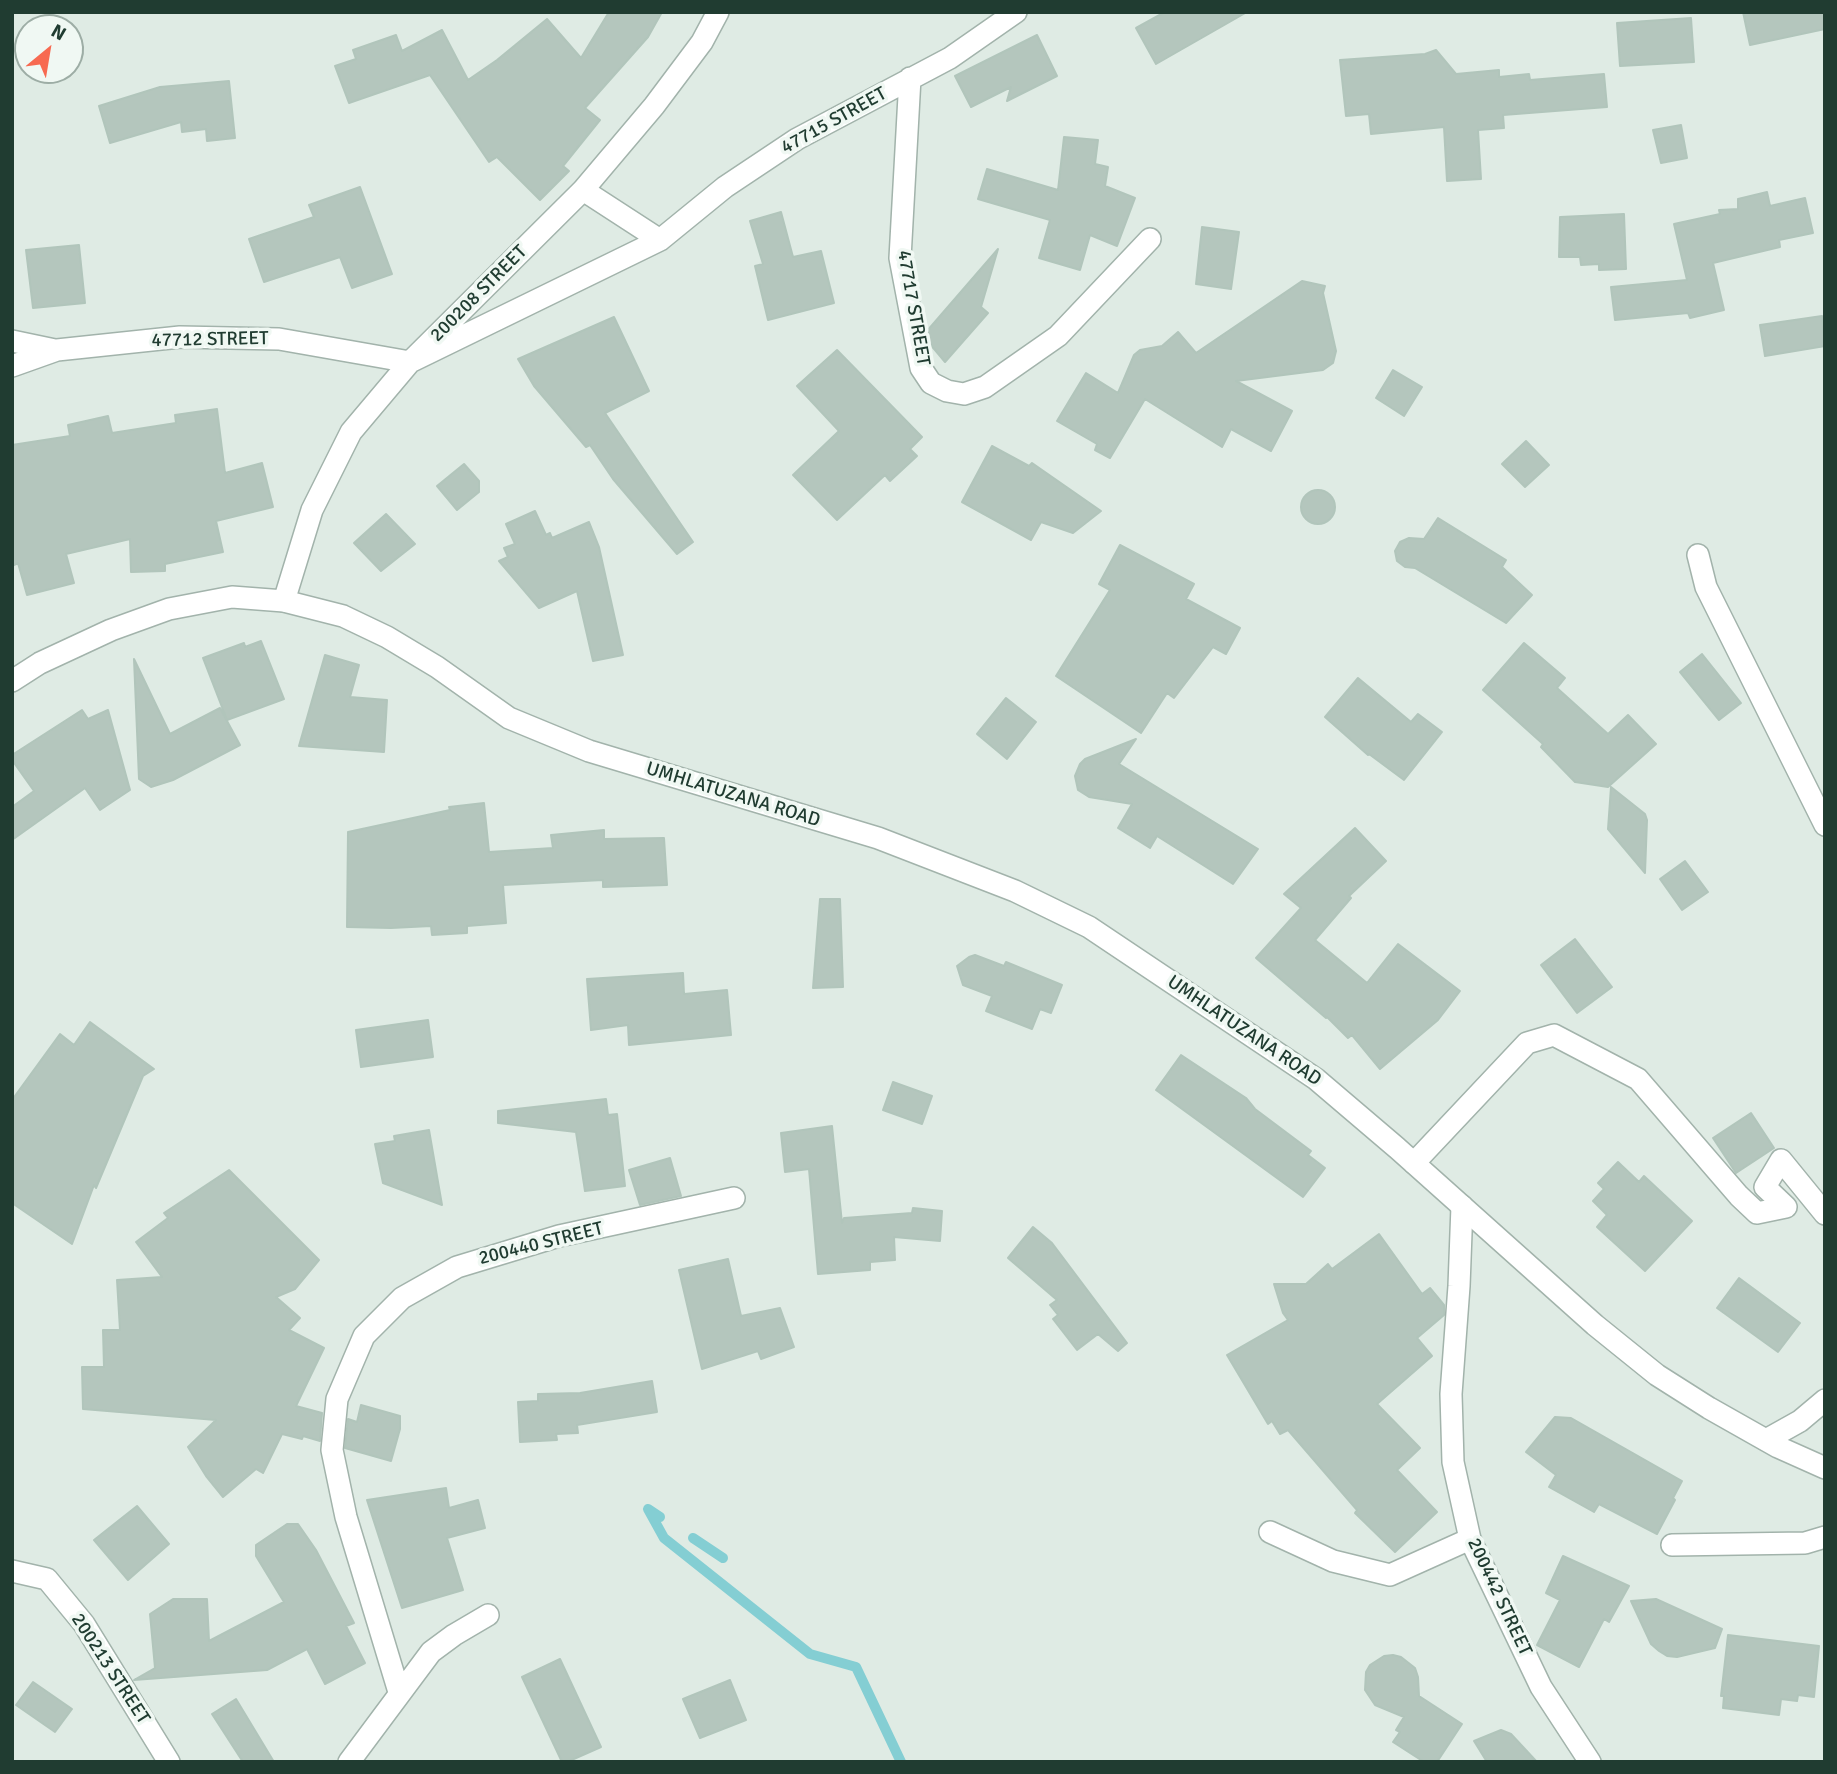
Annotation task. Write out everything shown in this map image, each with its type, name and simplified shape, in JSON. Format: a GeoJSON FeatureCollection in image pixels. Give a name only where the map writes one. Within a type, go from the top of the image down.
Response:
{"type":"FeatureCollection","features":[{"type":"Feature","properties":{"kind":"street","name":"200208 STREET"},"geometry":{"type":"LineString","coordinates":[[284,601],[312,510],[351,432],[410,362],[583,191],[654,106],[702,42],[719,12]]}},
{"type":"Feature","properties":{"kind":"street","name":"47715 STREET"},"geometry":{"type":"LineString","coordinates":[[410,362],[660,240],[725,187],[797,139],[950,58],[1016,12]]}},
{"type":"Feature","properties":{"kind":"street","name":"47717 STREET"},"geometry":{"type":"LineString","coordinates":[[910,78],[901,258],[921,368],[931,383],[947,391],[964,394],[985,387],[1058,336],[1150,239]]}},
{"type":"Feature","properties":{"kind":"street"},"geometry":{"type":"LineString","coordinates":[[583,191],[660,240]]}},
{"type":"Feature","properties":{"kind":"street","name":"47712 STREET"},"geometry":{"type":"LineString","coordinates":[[12,366],[57,350],[180,337],[279,339],[410,362]]}},
{"type":"Feature","properties":{"kind":"street"},"geometry":{"type":"LineString","coordinates":[[12,341],[57,350]]}},
{"type":"Feature","properties":{"kind":"street"},"geometry":{"type":"LineString","coordinates":[[1698,555],[1706,587],[1825,825]]}},
{"type":"Feature","properties":{"kind":"street","name":"UMHLATUZANA ROAD"},"geometry":{"type":"LineString","coordinates":[[12,681],[40,663],[111,630],[169,609],[232,597],[284,601],[342,616],[387,637],[437,667],[509,718],[552,737],[589,751],[878,838],[1015,891],[1089,927],[1316,1079],[1595,1325],[1657,1375],[1766,1440],[1825,1468]]}},
{"type":"Feature","properties":{"kind":"street"},"geometry":{"type":"LineString","coordinates":[[1414,1163],[1527,1043],[1554,1035],[1638,1079],[1739,1196],[1757,1213],[1786,1208],[1765,1187],[1781,1160],[1825,1214]]}},
{"type":"Feature","properties":{"kind":"street","name":"200440 STREET"},"geometry":{"type":"LineString","coordinates":[[399,1692],[346,1517],[332,1450],[337,1399],[364,1336],[402,1298],[457,1267],[524,1245],[734,1198]]}},
{"type":"Feature","properties":{"kind":"street","name":"200442 STREET"},"geometry":{"type":"LineString","coordinates":[[1462,1206],[1459,1299],[1451,1394],[1453,1462],[1470,1539],[1541,1687],[1590,1762]]}},
{"type":"Feature","properties":{"kind":"street"},"geometry":{"type":"LineString","coordinates":[[1766,1440],[1800,1422],[1825,1400]]}},
{"type":"Feature","properties":{"kind":"street"},"geometry":{"type":"LineString","coordinates":[[1270,1532],[1333,1561],[1390,1575],[1470,1539]]}},
{"type":"Feature","properties":{"kind":"street"},"geometry":{"type":"LineString","coordinates":[[1672,1545],[1805,1543],[1825,1537]]}},
{"type":"Feature","properties":{"kind":"street","name":"200213 STREET"},"geometry":{"type":"LineString","coordinates":[[12,1571],[47,1579],[84,1624],[169,1762]]}},
{"type":"Feature","properties":{"kind":"street"},"geometry":{"type":"LineString","coordinates":[[349,1762],[431,1652],[488,1615]]}},
{"type":"Feature","properties":{"kind":"building"},"geometry":{"type":"Polygon","coordinates":[[[609,12],[662,12],[648,37],[585,108],[600,120],[563,166],[569,171],[540,200],[497,157],[489,162],[430,75],[349,103],[335,66],[356,59],[353,50],[396,35],[402,51],[442,30],[468,80],[547,19],[581,58],[609,12]]]}},
{"type":"Feature","properties":{"kind":"building"},"geometry":{"type":"Polygon","coordinates":[[[1165,12],[1247,12],[1156,64],[1136,28],[1165,12]]]}},
{"type":"Feature","properties":{"kind":"building"},"geometry":{"type":"Polygon","coordinates":[[[1743,12],[1825,12],[1825,29],[1750,45],[1743,12]]]}},
{"type":"Feature","properties":{"kind":"building"},"geometry":{"type":"Polygon","coordinates":[[[1691,18],[1694,62],[1620,66],[1617,23],[1691,18]]]}},
{"type":"Feature","properties":{"kind":"building"},"geometry":{"type":"Polygon","coordinates":[[[1037,35],[1057,76],[1007,101],[1011,87],[971,107],[955,76],[1037,35]]]}},
{"type":"Feature","properties":{"kind":"building"},"geometry":{"type":"Polygon","coordinates":[[[1436,50],[1456,74],[1499,70],[1499,77],[1529,74],[1530,80],[1604,74],[1607,107],[1503,115],[1504,128],[1478,130],[1481,179],[1447,181],[1444,127],[1371,134],[1369,114],[1346,116],[1340,60],[1425,54],[1436,50]]]}},
{"type":"Feature","properties":{"kind":"building"},"geometry":{"type":"Polygon","coordinates":[[[229,81],[235,138],[207,141],[206,129],[182,132],[181,122],[110,143],[99,106],[160,87],[229,81]]]}},
{"type":"Feature","properties":{"kind":"building"},"geometry":{"type":"Polygon","coordinates":[[[1681,125],[1687,158],[1661,163],[1653,130],[1681,125]]]}},
{"type":"Feature","properties":{"kind":"building"},"geometry":{"type":"Polygon","coordinates":[[[1064,137],[1098,140],[1095,164],[1108,167],[1105,186],[1135,198],[1117,246],[1090,235],[1080,270],[1039,258],[1050,220],[978,199],[987,169],[1058,190],[1064,137]]]}},
{"type":"Feature","properties":{"kind":"building"},"geometry":{"type":"Polygon","coordinates":[[[360,187],[392,274],[352,288],[340,257],[264,282],[249,239],[314,217],[309,205],[360,187]]]}},
{"type":"Feature","properties":{"kind":"building"},"geometry":{"type":"Polygon","coordinates":[[[1767,192],[1770,206],[1805,198],[1813,233],[1779,240],[1780,247],[1713,263],[1724,310],[1690,318],[1688,313],[1615,320],[1611,287],[1687,280],[1674,224],[1720,214],[1719,210],[1738,209],[1738,199],[1767,192]]]}},
{"type":"Feature","properties":{"kind":"building"},"geometry":{"type":"Polygon","coordinates":[[[781,212],[793,257],[821,251],[834,303],[768,320],[755,266],[763,264],[750,221],[781,212]]]}},
{"type":"Feature","properties":{"kind":"building"},"geometry":{"type":"Polygon","coordinates":[[[1624,214],[1626,269],[1599,270],[1599,264],[1581,265],[1580,257],[1559,257],[1560,217],[1624,214]]]}},
{"type":"Feature","properties":{"kind":"building"},"geometry":{"type":"Polygon","coordinates":[[[1202,227],[1239,232],[1231,289],[1196,284],[1202,227]]]}},
{"type":"Feature","properties":{"kind":"building"},"geometry":{"type":"Polygon","coordinates":[[[79,245],[85,303],[33,308],[26,250],[79,245]]]}},
{"type":"Feature","properties":{"kind":"building"},"geometry":{"type":"Polygon","coordinates":[[[998,249],[981,307],[988,313],[945,362],[930,344],[927,331],[998,249]]]}},
{"type":"Feature","properties":{"kind":"building"},"geometry":{"type":"Polygon","coordinates":[[[1302,281],[1325,286],[1323,293],[1336,351],[1333,363],[1323,370],[1236,381],[1292,411],[1271,451],[1231,429],[1222,447],[1145,399],[1110,458],[1095,450],[1097,444],[1057,421],[1086,373],[1118,393],[1134,355],[1140,350],[1162,346],[1178,332],[1196,353],[1302,281]]]}},
{"type":"Feature","properties":{"kind":"building"},"geometry":{"type":"Polygon","coordinates":[[[1822,316],[1825,346],[1765,356],[1760,325],[1822,316]]]}},
{"type":"Feature","properties":{"kind":"building"},"geometry":{"type":"Polygon","coordinates":[[[614,317],[649,391],[605,413],[693,542],[677,554],[613,479],[590,445],[586,447],[534,386],[518,359],[614,317]]]}},
{"type":"Feature","properties":{"kind":"building"},"geometry":{"type":"Polygon","coordinates":[[[837,350],[922,437],[910,449],[917,456],[890,481],[885,475],[837,520],[793,475],[839,431],[797,386],[837,350]]]}},
{"type":"Feature","properties":{"kind":"building"},"geometry":{"type":"Polygon","coordinates":[[[1393,370],[1422,387],[1404,416],[1376,398],[1393,370]]]}},
{"type":"Feature","properties":{"kind":"building"},"geometry":{"type":"Polygon","coordinates":[[[217,409],[225,473],[262,463],[273,507],[216,521],[223,552],[165,564],[165,571],[131,572],[130,539],[66,554],[74,583],[27,595],[18,563],[12,566],[12,445],[70,436],[68,425],[108,416],[112,433],[176,423],[175,415],[217,409]]]}},
{"type":"Feature","properties":{"kind":"building"},"geometry":{"type":"Polygon","coordinates":[[[1526,441],[1549,465],[1525,487],[1502,464],[1526,441]]]}},
{"type":"Feature","properties":{"kind":"building"},"geometry":{"type":"Polygon","coordinates":[[[992,446],[1029,466],[1032,463],[1101,511],[1073,533],[1041,522],[1031,540],[962,502],[992,446]]]}},
{"type":"Feature","properties":{"kind":"building"},"geometry":{"type":"Polygon","coordinates":[[[464,464],[479,481],[479,492],[457,510],[437,486],[464,464]]]}},
{"type":"Feature","properties":{"kind":"building"},"geometry":{"type":"Polygon","coordinates":[[[1318,490],[1330,495],[1335,507],[1330,519],[1318,524],[1306,519],[1301,507],[1306,495],[1318,490]]]}},
{"type":"Feature","properties":{"kind":"building"},"geometry":{"type":"Polygon","coordinates":[[[535,511],[546,535],[550,533],[552,538],[589,522],[599,547],[623,655],[593,661],[577,591],[539,608],[499,561],[508,557],[504,548],[515,544],[506,524],[535,511]]]}},
{"type":"Feature","properties":{"kind":"building"},"geometry":{"type":"Polygon","coordinates":[[[386,514],[415,544],[381,571],[354,543],[386,514]]]}},
{"type":"Feature","properties":{"kind":"building"},"geometry":{"type":"Polygon","coordinates":[[[1438,518],[1506,560],[1502,567],[1532,595],[1506,623],[1415,568],[1405,567],[1397,561],[1395,551],[1400,542],[1409,538],[1424,539],[1438,518]]]}},
{"type":"Feature","properties":{"kind":"building"},"geometry":{"type":"Polygon","coordinates":[[[1120,545],[1194,584],[1186,599],[1240,628],[1226,654],[1213,647],[1174,698],[1167,693],[1141,733],[1056,676],[1110,590],[1099,584],[1120,545]]]}},
{"type":"Feature","properties":{"kind":"building"},"geometry":{"type":"Polygon","coordinates":[[[261,641],[284,699],[227,720],[203,658],[244,643],[245,647],[261,641]]]}},
{"type":"Feature","properties":{"kind":"building"},"geometry":{"type":"Polygon","coordinates":[[[1524,643],[1565,678],[1557,688],[1608,734],[1628,715],[1656,744],[1608,787],[1575,782],[1541,747],[1543,744],[1483,690],[1524,643]]]}},
{"type":"Feature","properties":{"kind":"building"},"geometry":{"type":"Polygon","coordinates":[[[1702,654],[1741,703],[1719,720],[1680,672],[1702,654]]]}},
{"type":"Feature","properties":{"kind":"building"},"geometry":{"type":"Polygon","coordinates":[[[325,655],[359,665],[350,697],[387,700],[384,752],[299,746],[325,655]]]}},
{"type":"Feature","properties":{"kind":"building"},"geometry":{"type":"Polygon","coordinates":[[[134,659],[170,734],[220,708],[240,745],[173,780],[151,787],[139,779],[134,659]]]}},
{"type":"Feature","properties":{"kind":"building"},"geometry":{"type":"Polygon","coordinates":[[[1358,678],[1411,722],[1418,714],[1442,732],[1404,780],[1368,755],[1325,717],[1358,678]]]}},
{"type":"Feature","properties":{"kind":"building"},"geometry":{"type":"Polygon","coordinates":[[[1006,698],[1036,722],[1007,759],[977,734],[1006,698]]]}},
{"type":"Feature","properties":{"kind":"building"},"geometry":{"type":"Polygon","coordinates":[[[82,710],[88,719],[108,710],[130,790],[100,810],[85,788],[12,840],[12,807],[34,791],[12,760],[12,755],[82,710]]]}},
{"type":"Feature","properties":{"kind":"building"},"geometry":{"type":"Polygon","coordinates":[[[1136,739],[1119,764],[1258,849],[1233,884],[1157,836],[1150,848],[1118,828],[1132,804],[1089,797],[1078,790],[1075,776],[1085,759],[1136,739]]]}},
{"type":"Feature","properties":{"kind":"building"},"geometry":{"type":"Polygon","coordinates":[[[1611,787],[1645,814],[1645,873],[1608,829],[1611,787]]]}},
{"type":"Feature","properties":{"kind":"building"},"geometry":{"type":"Polygon","coordinates":[[[484,803],[489,852],[553,848],[551,835],[604,830],[604,839],[664,838],[667,885],[603,887],[603,880],[503,885],[506,923],[467,926],[467,933],[432,935],[431,926],[347,927],[348,832],[450,810],[449,807],[484,803]]]}},
{"type":"Feature","properties":{"kind":"building"},"geometry":{"type":"Polygon","coordinates":[[[1355,828],[1386,861],[1349,896],[1351,898],[1315,940],[1367,983],[1398,944],[1460,991],[1438,1020],[1380,1069],[1352,1035],[1348,1038],[1256,958],[1301,908],[1284,894],[1355,828]]]}},
{"type":"Feature","properties":{"kind":"building"},"geometry":{"type":"Polygon","coordinates":[[[1685,861],[1708,892],[1682,910],[1660,879],[1685,861]]]}},
{"type":"Feature","properties":{"kind":"building"},"geometry":{"type":"Polygon","coordinates":[[[820,899],[840,899],[843,987],[813,988],[820,899]]]}},
{"type":"Feature","properties":{"kind":"building"},"geometry":{"type":"Polygon","coordinates":[[[1575,939],[1612,987],[1577,1013],[1541,965],[1575,939]]]}},
{"type":"Feature","properties":{"kind":"building"},"geometry":{"type":"Polygon","coordinates":[[[975,955],[1004,966],[1006,962],[1062,985],[1051,1013],[1040,1009],[1032,1029],[986,1011],[992,996],[963,985],[957,966],[975,955]]]}},
{"type":"Feature","properties":{"kind":"building"},"geometry":{"type":"Polygon","coordinates":[[[683,973],[684,994],[727,990],[731,1035],[629,1045],[628,1025],[591,1030],[587,979],[683,973]]]}},
{"type":"Feature","properties":{"kind":"building"},"geometry":{"type":"Polygon","coordinates":[[[428,1020],[433,1057],[361,1067],[356,1030],[428,1020]]]}},
{"type":"Feature","properties":{"kind":"building"},"geometry":{"type":"Polygon","coordinates":[[[90,1022],[154,1069],[143,1076],[96,1188],[94,1185],[72,1244],[12,1203],[12,1100],[60,1034],[74,1045],[90,1022]]]}},
{"type":"Feature","properties":{"kind":"building"},"geometry":{"type":"Polygon","coordinates":[[[1181,1055],[1246,1098],[1255,1109],[1311,1151],[1308,1155],[1325,1168],[1303,1197],[1156,1090],[1181,1055]]]}},
{"type":"Feature","properties":{"kind":"building"},"geometry":{"type":"Polygon","coordinates":[[[893,1082],[932,1096],[922,1124],[883,1110],[893,1082]]]}},
{"type":"Feature","properties":{"kind":"building"},"geometry":{"type":"Polygon","coordinates":[[[606,1099],[608,1115],[617,1114],[625,1186],[585,1191],[576,1132],[498,1123],[498,1111],[606,1099]]]}},
{"type":"Feature","properties":{"kind":"building"},"geometry":{"type":"Polygon","coordinates":[[[1751,1113],[1774,1148],[1736,1173],[1713,1138],[1751,1113]]]}},
{"type":"Feature","properties":{"kind":"building"},"geometry":{"type":"Polygon","coordinates":[[[832,1126],[842,1223],[844,1218],[912,1213],[913,1208],[942,1211],[940,1241],[894,1237],[895,1260],[870,1262],[870,1270],[818,1274],[809,1169],[785,1172],[781,1133],[832,1126]]]}},
{"type":"Feature","properties":{"kind":"building"},"geometry":{"type":"Polygon","coordinates":[[[429,1130],[442,1205],[383,1183],[375,1144],[395,1141],[394,1136],[429,1130]]]}},
{"type":"Feature","properties":{"kind":"building"},"geometry":{"type":"Polygon","coordinates":[[[670,1158],[681,1196],[640,1205],[629,1170],[670,1158]]]}},
{"type":"Feature","properties":{"kind":"building"},"geometry":{"type":"Polygon","coordinates":[[[1618,1162],[1639,1182],[1644,1176],[1692,1221],[1645,1271],[1597,1227],[1607,1215],[1593,1201],[1604,1189],[1598,1183],[1618,1162]]]}},
{"type":"Feature","properties":{"kind":"building"},"geometry":{"type":"Polygon","coordinates":[[[229,1170],[319,1260],[295,1289],[276,1297],[300,1318],[289,1330],[324,1348],[296,1406],[322,1413],[320,1441],[282,1434],[263,1473],[256,1469],[223,1497],[188,1447],[216,1420],[83,1409],[82,1367],[104,1367],[103,1330],[120,1330],[117,1280],[162,1277],[136,1242],[168,1218],[164,1213],[229,1170]]]}},
{"type":"Feature","properties":{"kind":"building"},"geometry":{"type":"Polygon","coordinates":[[[1033,1227],[1052,1243],[1127,1343],[1118,1351],[1098,1334],[1077,1350],[1053,1319],[1058,1315],[1050,1305],[1057,1300],[1008,1258],[1033,1227]]]}},
{"type":"Feature","properties":{"kind":"building"},"geometry":{"type":"Polygon","coordinates":[[[1379,1234],[1422,1294],[1430,1288],[1444,1305],[1444,1315],[1417,1338],[1432,1356],[1377,1404],[1420,1448],[1397,1470],[1437,1512],[1395,1552],[1355,1513],[1357,1510],[1288,1430],[1280,1434],[1272,1421],[1268,1424],[1227,1355],[1288,1320],[1283,1313],[1274,1284],[1306,1284],[1328,1264],[1332,1269],[1379,1234]]]}},
{"type":"Feature","properties":{"kind":"building"},"geometry":{"type":"Polygon","coordinates":[[[728,1259],[741,1316],[780,1308],[794,1347],[761,1359],[758,1351],[702,1369],[679,1270],[728,1259]]]}},
{"type":"Feature","properties":{"kind":"building"},"geometry":{"type":"Polygon","coordinates":[[[1739,1278],[1800,1323],[1778,1352],[1717,1308],[1739,1278]]]}},
{"type":"Feature","properties":{"kind":"building"},"geometry":{"type":"Polygon","coordinates":[[[652,1381],[657,1412],[577,1425],[578,1433],[556,1434],[557,1440],[520,1442],[518,1402],[538,1401],[538,1394],[580,1393],[652,1381]]]}},
{"type":"Feature","properties":{"kind":"building"},"geometry":{"type":"Polygon","coordinates":[[[361,1405],[400,1416],[400,1429],[391,1461],[345,1448],[348,1419],[357,1422],[361,1405]]]}},
{"type":"Feature","properties":{"kind":"building"},"geometry":{"type":"Polygon","coordinates":[[[1555,1417],[1571,1418],[1682,1481],[1657,1534],[1599,1504],[1594,1512],[1549,1487],[1556,1475],[1526,1452],[1555,1417]]]}},
{"type":"Feature","properties":{"kind":"building"},"geometry":{"type":"Polygon","coordinates":[[[446,1488],[449,1508],[478,1500],[485,1528],[447,1538],[463,1590],[402,1608],[367,1500],[446,1488]]]}},
{"type":"Feature","properties":{"kind":"building"},"geometry":{"type":"Polygon","coordinates":[[[137,1506],[169,1544],[128,1580],[94,1540],[137,1506]]]}},
{"type":"Feature","properties":{"kind":"building"},"geometry":{"type":"Polygon","coordinates":[[[287,1524],[298,1524],[316,1550],[354,1623],[346,1626],[365,1663],[325,1684],[307,1649],[267,1670],[134,1680],[155,1668],[150,1614],[173,1599],[207,1599],[209,1641],[284,1602],[256,1556],[256,1545],[287,1524]]]}},
{"type":"Feature","properties":{"kind":"building"},"geometry":{"type":"Polygon","coordinates":[[[1563,1556],[1629,1586],[1609,1622],[1604,1619],[1579,1667],[1537,1645],[1560,1600],[1546,1593],[1563,1556]]]}},
{"type":"Feature","properties":{"kind":"building"},"geometry":{"type":"Polygon","coordinates":[[[1656,1599],[1722,1629],[1715,1648],[1677,1657],[1667,1656],[1659,1651],[1651,1644],[1631,1601],[1656,1599]]]}},
{"type":"Feature","properties":{"kind":"building"},"geometry":{"type":"Polygon","coordinates":[[[1728,1635],[1819,1646],[1814,1697],[1798,1695],[1797,1701],[1781,1699],[1779,1715],[1723,1708],[1724,1696],[1721,1696],[1728,1635]]]}},
{"type":"Feature","properties":{"kind":"building"},"geometry":{"type":"Polygon","coordinates":[[[1384,1656],[1401,1657],[1415,1668],[1419,1696],[1462,1724],[1437,1762],[1424,1762],[1393,1742],[1400,1732],[1396,1730],[1404,1717],[1375,1705],[1365,1690],[1366,1672],[1370,1665],[1384,1656]]]}},
{"type":"Feature","properties":{"kind":"building"},"geometry":{"type":"Polygon","coordinates":[[[560,1659],[601,1747],[567,1762],[562,1762],[522,1677],[560,1659]]]}},
{"type":"Feature","properties":{"kind":"building"},"geometry":{"type":"Polygon","coordinates":[[[730,1680],[746,1720],[700,1738],[683,1699],[730,1680]]]}},
{"type":"Feature","properties":{"kind":"building"},"geometry":{"type":"Polygon","coordinates":[[[33,1682],[72,1709],[55,1732],[16,1705],[33,1682]]]}},
{"type":"Feature","properties":{"kind":"building"},"geometry":{"type":"Polygon","coordinates":[[[236,1699],[274,1762],[243,1762],[212,1714],[236,1699]]]}},
{"type":"Feature","properties":{"kind":"building"},"geometry":{"type":"Polygon","coordinates":[[[1501,1730],[1511,1734],[1537,1762],[1487,1762],[1474,1741],[1501,1730]]]}},
{"type":"Feature","properties":{"kind":"waterway"},"geometry":{"type":"LineString","coordinates":[[660,1517],[648,1509],[664,1538],[810,1654],[856,1667],[901,1762]]}},
{"type":"Feature","properties":{"kind":"waterway"},"geometry":{"type":"LineString","coordinates":[[693,1538],[723,1558]]}}]}
